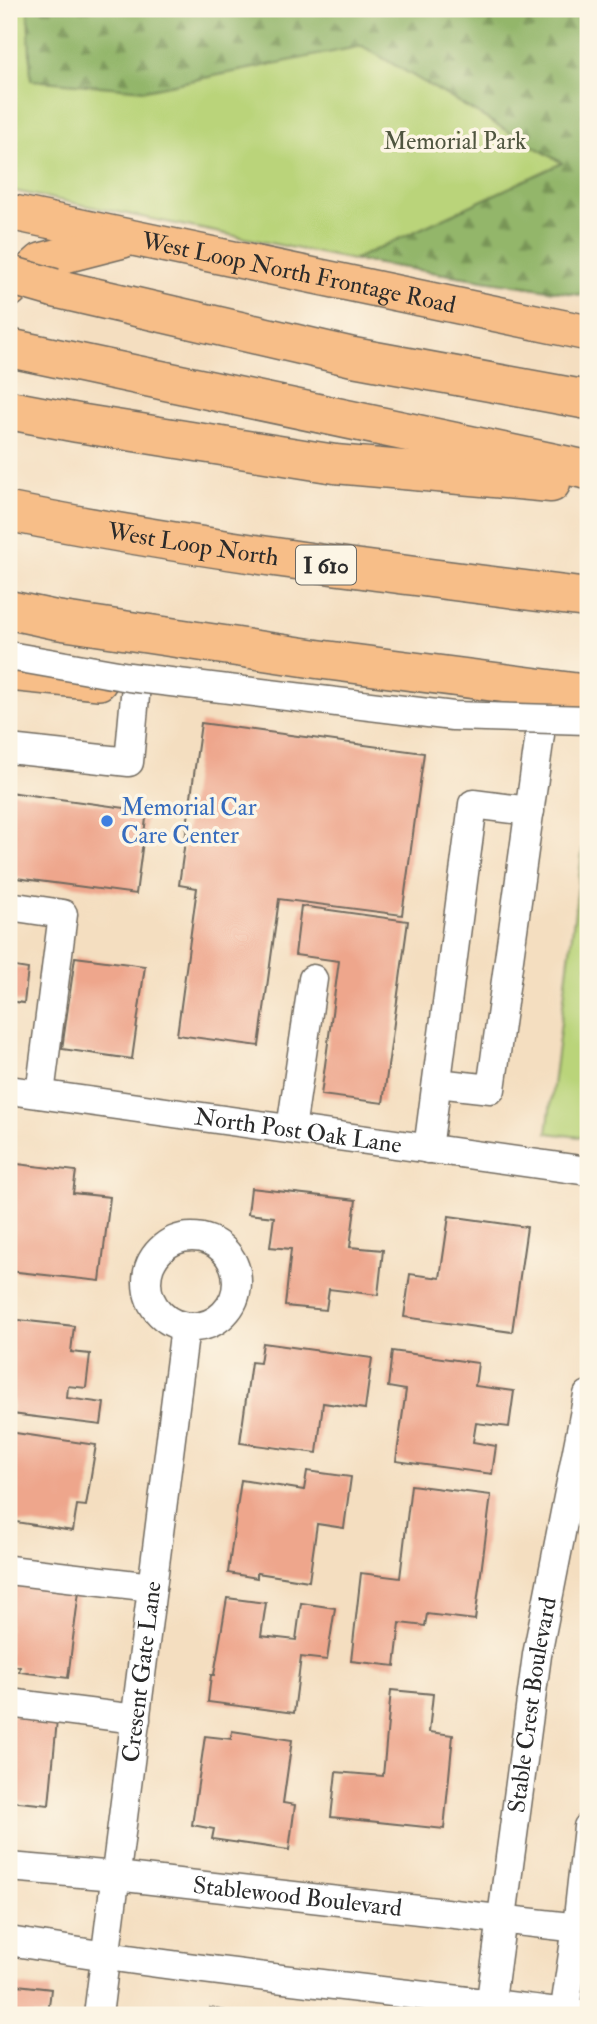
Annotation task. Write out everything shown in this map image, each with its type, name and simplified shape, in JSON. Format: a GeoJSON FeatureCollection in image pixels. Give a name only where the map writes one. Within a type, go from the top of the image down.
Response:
{"type":"FeatureCollection","features":[{"type":"Feature","properties":{"kind":"highway"},"geometry":{"type":"LineString","coordinates":[[9,278],[353,357],[588,400]]}},
{"type":"Feature","properties":{"kind":"highway"},"geometry":{"type":"LineString","coordinates":[[9,348],[588,470]]}},
{"type":"Feature","properties":{"kind":"highway"},"geometry":{"type":"LineString","coordinates":[[9,410],[335,464],[588,486]]}},
{"type":"Feature","properties":{"kind":"highway","name":"West Loop North"},"geometry":{"type":"LineString","coordinates":[[9,512],[328,565],[588,598]]}},
{"type":"Feature","properties":{"kind":"highway"},"geometry":{"type":"LineString","coordinates":[[9,610],[56,620],[317,659],[588,694]]}},
{"type":"Feature","properties":{"kind":"main road","name":"West Loop North Frontage Road"},"geometry":{"type":"LineString","coordinates":[[9,212],[588,333]]}},
{"type":"Feature","properties":{"kind":"main road"},"geometry":{"type":"LineString","coordinates":[[9,290],[41,261],[130,239]]}},
{"type":"Feature","properties":{"kind":"main road"},"geometry":{"type":"LineString","coordinates":[[15,665],[136,685],[588,722]]}},
{"type":"Feature","properties":{"kind":"street"},"geometry":{"type":"LineString","coordinates":[[15,665],[453,716],[588,722]]}},
{"type":"Feature","properties":{"kind":"street"},"geometry":{"type":"LineString","coordinates":[[9,749],[129,762],[136,685]]}},
{"type":"Feature","properties":{"kind":"street"},"geometry":{"type":"LineString","coordinates":[[437,1083],[491,1089],[542,720]]}},
{"type":"Feature","properties":{"kind":"street"},"geometry":{"type":"LineString","coordinates":[[428,1149],[473,804],[530,811]]}},
{"type":"Feature","properties":{"kind":"street"},"geometry":{"type":"LineString","coordinates":[[9,906],[63,914],[40,1094]]}},
{"type":"Feature","properties":{"kind":"street"},"geometry":{"type":"LineString","coordinates":[[291,1129],[313,979]]}},
{"type":"Feature","properties":{"kind":"street","name":"North Post Oak Lane"},"geometry":{"type":"LineString","coordinates":[[9,1090],[588,1171]]}},
{"type":"Feature","properties":{"kind":"street","name":"Cresent Gate Lane"},"geometry":{"type":"LineString","coordinates":[[98,2015],[185,1328]]}},
{"type":"Feature","properties":{"kind":"street","name":"Stable Crest Boulevard"},"geometry":{"type":"LineString","coordinates":[[489,2009],[537,1655],[588,1395]]}},
{"type":"Feature","properties":{"kind":"street"},"geometry":{"type":"LineString","coordinates":[[9,1570],[152,1587]]}},
{"type":"Feature","properties":{"kind":"street"},"geometry":{"type":"LineString","coordinates":[[9,1703],[136,1719]]}},
{"type":"Feature","properties":{"kind":"street"},"geometry":{"type":"LineString","coordinates":[[9,1941],[105,1957],[489,2009],[570,2014],[583,1928],[588,1827]]}},
{"type":"Feature","properties":{"kind":"street","name":"Stablewood Boulevard"},"geometry":{"type":"LineString","coordinates":[[9,1867],[502,1917],[583,1928]]}},
{"type":"Feature","properties":{"kind":"green space","name":"Memorial Park"},"geometry":{"type":"Polygon","coordinates":[[[9,9],[588,9],[588,296],[353,260],[9,190],[9,9]]]}},
{"type":"Feature","properties":{"kind":"green space"},"geometry":{"type":"Polygon","coordinates":[[[28,9],[588,9],[588,296],[353,260],[562,163],[362,46],[145,90],[31,80],[28,9]]]}},
{"type":"Feature","properties":{"kind":"green space"},"geometry":{"type":"Polygon","coordinates":[[[588,807],[588,1138],[547,1133],[588,807]]]}},
{"type":"Feature","properties":{"kind":"building"},"geometry":{"type":"Polygon","coordinates":[[[201,723],[424,753],[402,915],[279,899],[259,1046],[177,1035],[197,888],[179,885],[201,723]]]}},
{"type":"Feature","properties":{"kind":"building"},"geometry":{"type":"Polygon","coordinates":[[[9,792],[147,811],[136,894],[9,877],[9,792]]]}},
{"type":"Feature","properties":{"kind":"building"},"geometry":{"type":"Polygon","coordinates":[[[301,906],[408,921],[383,1103],[321,1095],[339,961],[295,955],[301,906]]]}},
{"type":"Feature","properties":{"kind":"building"},"geometry":{"type":"Polygon","coordinates":[[[75,957],[145,966],[132,1059],[62,1049],[75,957]]]}},
{"type":"Feature","properties":{"kind":"building"},"geometry":{"type":"Polygon","coordinates":[[[9,966],[28,969],[24,1003],[9,1001],[9,966]]]}},
{"type":"Feature","properties":{"kind":"building"},"geometry":{"type":"Polygon","coordinates":[[[9,1163],[76,1171],[73,1193],[110,1197],[100,1281],[9,1271],[9,1163]]]}},
{"type":"Feature","properties":{"kind":"building"},"geometry":{"type":"Polygon","coordinates":[[[251,1188],[356,1200],[350,1247],[383,1250],[378,1295],[329,1289],[326,1310],[285,1306],[291,1249],[270,1247],[274,1217],[248,1214],[251,1188]]]}},
{"type":"Feature","properties":{"kind":"building"},"geometry":{"type":"Polygon","coordinates":[[[449,1216],[527,1227],[512,1332],[404,1317],[410,1274],[440,1278],[449,1216]]]}},
{"type":"Feature","properties":{"kind":"building"},"geometry":{"type":"Polygon","coordinates":[[[9,1319],[74,1326],[71,1352],[90,1354],[86,1388],[68,1386],[67,1398],[104,1403],[101,1425],[12,1414],[13,1401],[9,1400],[9,1319]]]}},
{"type":"Feature","properties":{"kind":"building"},"geometry":{"type":"Polygon","coordinates":[[[263,1343],[372,1358],[365,1409],[323,1403],[317,1453],[240,1443],[251,1362],[260,1363],[263,1343]]]}},
{"type":"Feature","properties":{"kind":"building"},"geometry":{"type":"Polygon","coordinates":[[[392,1351],[478,1363],[475,1386],[514,1391],[509,1427],[476,1423],[473,1442],[496,1446],[492,1474],[396,1461],[406,1390],[388,1387],[392,1351]]]}},
{"type":"Feature","properties":{"kind":"building"},"geometry":{"type":"Polygon","coordinates":[[[9,1432],[96,1445],[86,1506],[77,1505],[73,1531],[9,1521],[9,1432]]]}},
{"type":"Feature","properties":{"kind":"building"},"geometry":{"type":"Polygon","coordinates":[[[307,1471],[351,1477],[344,1528],[317,1524],[309,1581],[257,1573],[257,1578],[228,1573],[241,1480],[304,1490],[307,1471]]]}},
{"type":"Feature","properties":{"kind":"building"},"geometry":{"type":"Polygon","coordinates":[[[411,1485],[491,1495],[475,1620],[427,1614],[425,1626],[400,1623],[395,1666],[351,1661],[361,1573],[400,1578],[411,1485]]]}},
{"type":"Feature","properties":{"kind":"building"},"geometry":{"type":"Polygon","coordinates":[[[9,1583],[79,1591],[68,1678],[19,1672],[20,1667],[9,1665],[9,1583]]]}},
{"type":"Feature","properties":{"kind":"building"},"geometry":{"type":"Polygon","coordinates":[[[227,1598],[266,1603],[261,1636],[296,1640],[301,1603],[335,1608],[327,1660],[301,1657],[294,1713],[208,1702],[227,1598]]]}},
{"type":"Feature","properties":{"kind":"building"},"geometry":{"type":"Polygon","coordinates":[[[391,1690],[433,1694],[429,1732],[453,1735],[444,1829],[331,1817],[336,1772],[383,1776],[391,1690]]]}},
{"type":"Feature","properties":{"kind":"building"},"geometry":{"type":"Polygon","coordinates":[[[9,1715],[57,1720],[49,1805],[9,1801],[9,1715]]]}},
{"type":"Feature","properties":{"kind":"building"},"geometry":{"type":"Polygon","coordinates":[[[232,1731],[292,1740],[283,1803],[295,1805],[289,1850],[212,1839],[214,1829],[192,1825],[205,1736],[231,1739],[232,1731]]]}},
{"type":"Feature","properties":{"kind":"building"},"geometry":{"type":"Polygon","coordinates":[[[9,1984],[51,1989],[48,2015],[9,2015],[9,1984]]]}},
{"type":"Feature","properties":{"kind":"building"},"geometry":{"type":"Polygon","coordinates":[[[210,2008],[243,2014],[243,2015],[209,2015],[210,2008]]]}},
{"type":"Feature","properties":{"kind":"place","name":"Memorial Car Care Center"},"geometry":{"type":"Point","coordinates":[107,821]}}]}
